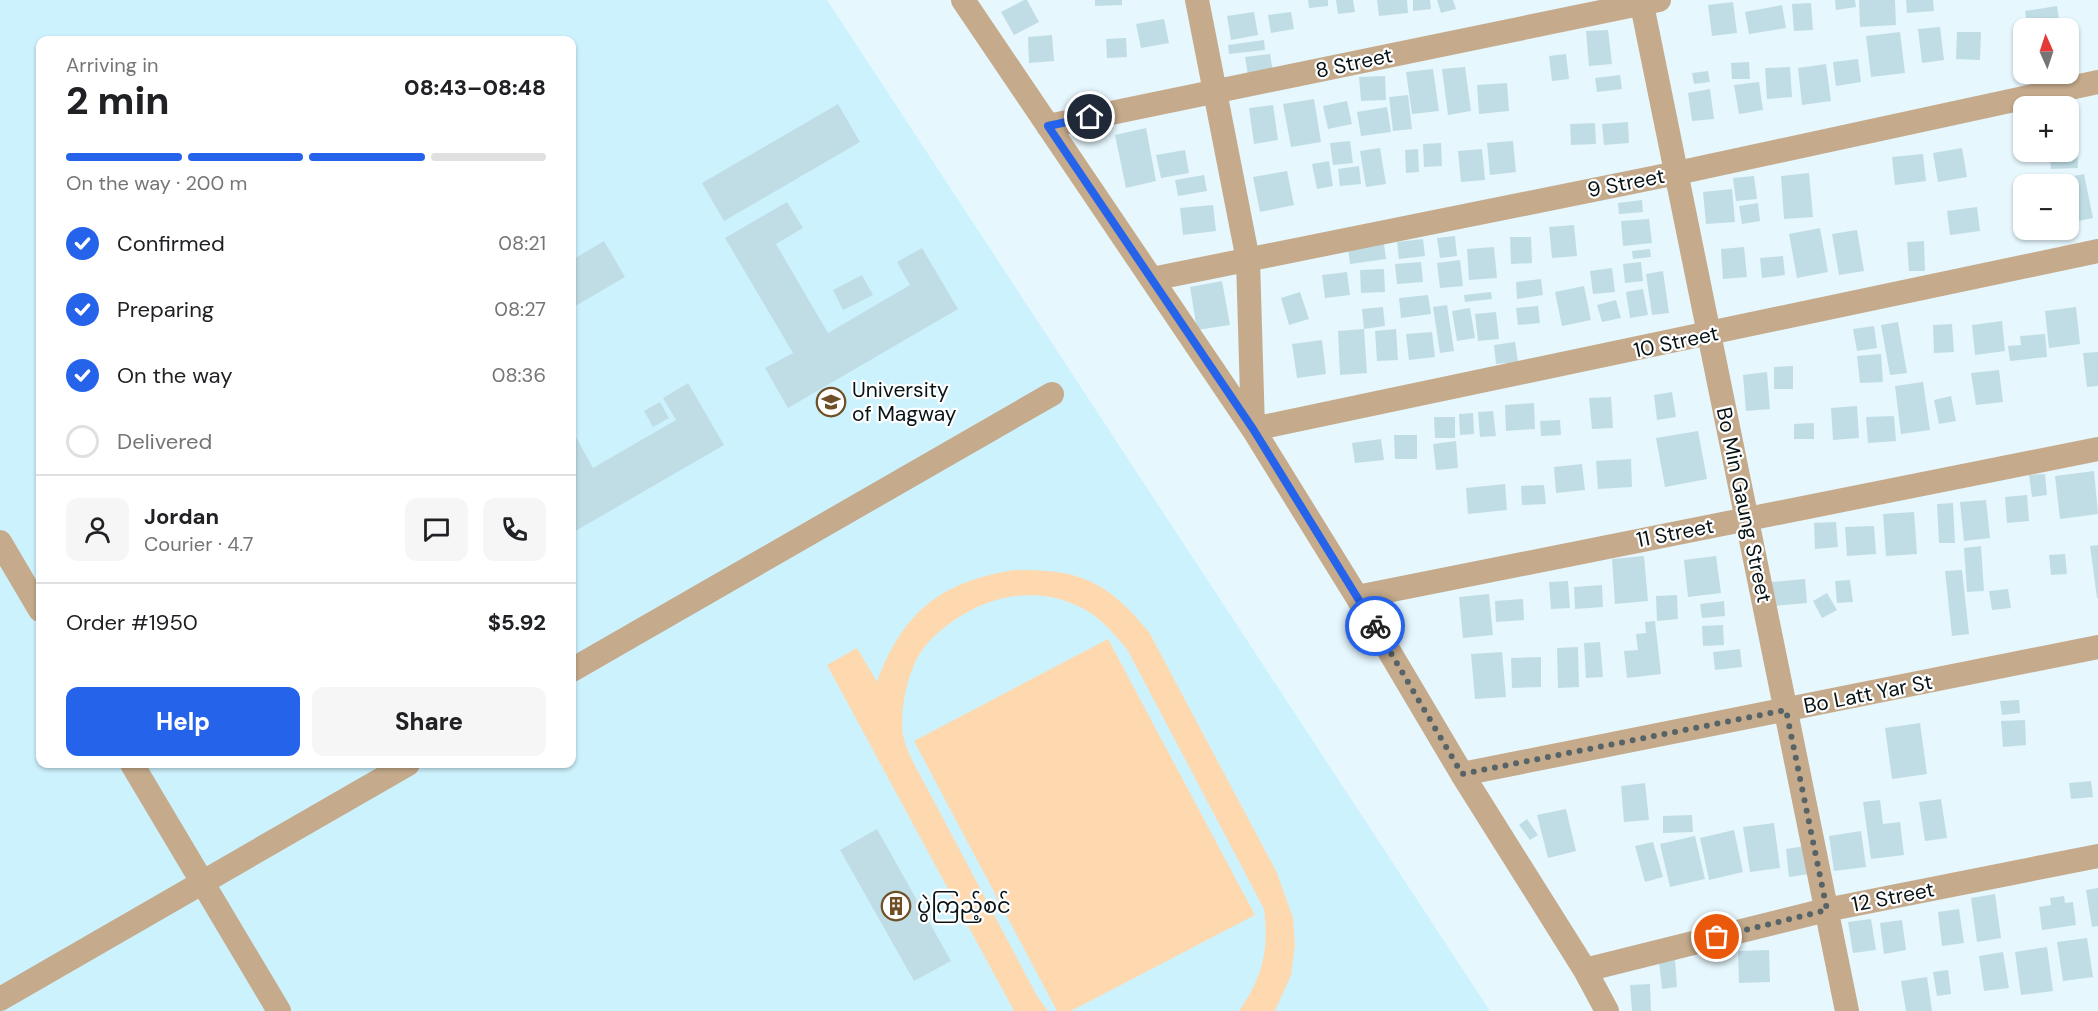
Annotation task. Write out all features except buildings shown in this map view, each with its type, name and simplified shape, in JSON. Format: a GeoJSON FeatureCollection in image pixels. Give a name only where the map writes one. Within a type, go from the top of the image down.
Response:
{"type":"FeatureCollection","features":[{"type":"Feature","properties":{"kind":"street"},"geometry":{"type":"LineString","coordinates":[[963,0],[1253,429],[1357,597],[1462,774],[1585,970],[1607,1011]]}},
{"type":"Feature","properties":{"kind":"street"},"geometry":{"type":"LineString","coordinates":[[1197,0],[1248,260],[1253,429]]}},
{"type":"Feature","properties":{"kind":"street","name":"8 Street"},"geometry":{"type":"LineString","coordinates":[[1048,126],[1647,1]]}},
{"type":"Feature","properties":{"kind":"street","name":"Bo Min Gaung Street"},"geometry":{"type":"LineString","coordinates":[[1647,1],[1708,335],[1748,519],[1847,1011]]}},
{"type":"Feature","properties":{"kind":"street","name":"9 Street"},"geometry":{"type":"LineString","coordinates":[[1152,279],[1677,173],[2098,82]]}},
{"type":"Feature","properties":{"kind":"street","name":"10 Street"},"geometry":{"type":"LineString","coordinates":[[1253,429],[1708,335],[2098,251]]}},
{"type":"Feature","properties":{"kind":"street"},"geometry":{"type":"LineString","coordinates":[[576,668],[1052,394]]}},
{"type":"Feature","properties":{"kind":"street","name":"11 Street"},"geometry":{"type":"LineString","coordinates":[[1357,597],[2098,449]]}},
{"type":"Feature","properties":{"kind":"street"},"geometry":{"type":"LineString","coordinates":[[0,542],[36,603]]}},
{"type":"Feature","properties":{"kind":"street","name":"Bo Latt Yar St"},"geometry":{"type":"LineString","coordinates":[[1462,774],[2098,647]]}},
{"type":"Feature","properties":{"kind":"street"},"geometry":{"type":"LineString","coordinates":[[134,768],[279,1011]]}},
{"type":"Feature","properties":{"kind":"street"},"geometry":{"type":"LineString","coordinates":[[0,999],[401,768]]}},
{"type":"Feature","properties":{"kind":"street","name":"12 Street"},"geometry":{"type":"LineString","coordinates":[[1585,970],[1827,910],[2098,856]]}},
{"type":"Feature","properties":{"kind":"shaded area","name":"University of Magway"},"geometry":{"type":"Polygon","coordinates":[[[0,0],[827,0],[1490,1011],[0,1011],[0,0]]]}},
{"type":"Feature","properties":{"kind":"shaded area"},"geometry":{"type":"Polygon","coordinates":[[[1014,570],[1057,572],[1090,582],[1119,601],[1149,632],[1277,873],[1293,918],[1295,945],[1291,975],[1275,1011],[1239,1011],[1254,986],[1265,950],[1264,909],[1127,649],[1102,622],[1084,609],[1063,600],[1042,596],[1021,596],[1000,599],[960,616],[927,644],[910,674],[904,700],[902,724],[910,756],[1037,996],[1048,1011],[1014,1011],[827,665],[857,648],[877,682],[899,637],[927,604],[965,583],[988,575],[1014,570]]]}},
{"type":"Feature","properties":{"kind":"shaded area"},"geometry":{"type":"Polygon","coordinates":[[[1108,639],[1255,915],[1071,1011],[1057,1011],[914,741],[1108,639]]]}},
{"type":"Feature","properties":{"kind":"way so far"},"geometry":{"type":"LineString","coordinates":[[1375,626],[1462,774],[1786,710],[1827,910],[1717,937]]}},
{"type":"Feature","properties":{"kind":"place","name":"University of Magway"},"geometry":{"type":"Point","coordinates":[831,402]}},
{"type":"Feature","properties":{"kind":"place","name":"ပွဲကြည့်စင်"},"geometry":{"type":"Point","coordinates":[896,906]}},
{"type":"Feature","properties":{"kind":"route"},"geometry":{"type":"LineString","coordinates":[[1090,117],[1048,126],[1253,429],[1375,626]]}}]}
